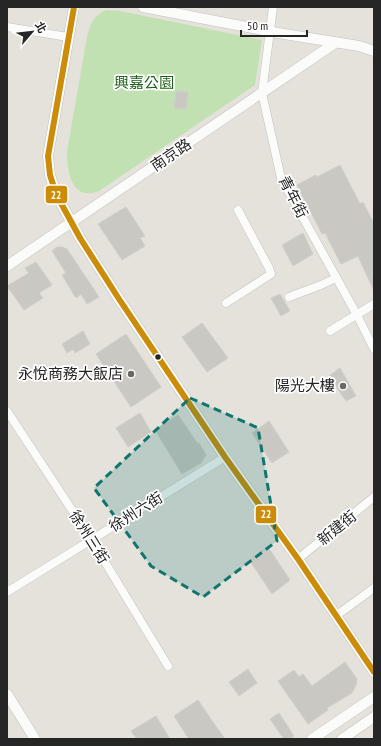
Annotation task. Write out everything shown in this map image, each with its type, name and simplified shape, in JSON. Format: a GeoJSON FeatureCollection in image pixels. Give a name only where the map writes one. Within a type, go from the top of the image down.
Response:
{"type":"FeatureCollection","features":[{"type":"Feature","properties":{"kind":"street"},"geometry":{"type":"LineString","coordinates":[[74,7],[48,156],[50,175],[56,194],[72,223],[119,299],[225,457],[337,615],[374,672]]}},
{"type":"Feature","properties":{"kind":"street"},"geometry":{"type":"LineString","coordinates":[[143,7],[270,32],[359,46],[374,51]]}},
{"type":"Feature","properties":{"kind":"street","name":"青年街"},"geometry":{"type":"LineString","coordinates":[[273,7],[262,93],[281,178],[357,315],[374,349]]}},
{"type":"Feature","properties":{"kind":"street"},"geometry":{"type":"LineString","coordinates":[[7,27],[68,37]]}},
{"type":"Feature","properties":{"kind":"street","name":"南京路"},"geometry":{"type":"LineString","coordinates":[[7,264],[72,223],[335,43]]}},
{"type":"Feature","properties":{"kind":"street"},"geometry":{"type":"LineString","coordinates":[[226,302],[271,274],[238,210]]}},
{"type":"Feature","properties":{"kind":"street"},"geometry":{"type":"LineString","coordinates":[[289,296],[336,278]]}},
{"type":"Feature","properties":{"kind":"street"},"geometry":{"type":"LineString","coordinates":[[330,331],[374,304]]}},
{"type":"Feature","properties":{"kind":"street","name":"徐州三街"},"geometry":{"type":"LineString","coordinates":[[7,411],[91,539],[168,666]]}},
{"type":"Feature","properties":{"kind":"street","name":"徐州六街"},"geometry":{"type":"LineString","coordinates":[[7,592],[225,457]]}},
{"type":"Feature","properties":{"kind":"street","name":"新建街"},"geometry":{"type":"LineString","coordinates":[[298,559],[374,497]]}},
{"type":"Feature","properties":{"kind":"street"},"geometry":{"type":"LineString","coordinates":[[337,615],[374,588]]}},
{"type":"Feature","properties":{"kind":"street"},"geometry":{"type":"LineString","coordinates":[[7,694],[35,739]]}},
{"type":"Feature","properties":{"kind":"street"},"geometry":{"type":"LineString","coordinates":[[312,739],[374,697]]}},
{"type":"Feature","properties":{"kind":"street"},"geometry":{"type":"LineString","coordinates":[[342,739],[374,717]]}},
{"type":"Feature","properties":{"kind":"highlighted area"},"geometry":{"type":"Polygon","coordinates":[[[190,398],[258,428],[277,541],[203,597],[151,566],[94,488],[190,398]]]}},
{"type":"Feature","properties":{"kind":"green space","name":"興嘉公園"},"geometry":{"type":"Polygon","coordinates":[[[106,10],[120,11],[262,40],[255,85],[99,191],[90,193],[77,189],[73,183],[68,168],[67,152],[89,31],[94,19],[106,10]]]}},
{"type":"Feature","properties":{"kind":"building"},"geometry":{"type":"Polygon","coordinates":[[[176,91],[188,92],[186,109],[174,108],[176,91]]]}},
{"type":"Feature","properties":{"kind":"building"},"geometry":{"type":"Polygon","coordinates":[[[340,165],[360,204],[363,202],[374,224],[374,291],[358,256],[341,264],[325,233],[322,234],[297,185],[340,165]]]}},
{"type":"Feature","properties":{"kind":"building"},"geometry":{"type":"Polygon","coordinates":[[[126,207],[145,236],[140,238],[145,246],[122,260],[98,224],[126,207]]]}},
{"type":"Feature","properties":{"kind":"building"},"geometry":{"type":"Polygon","coordinates":[[[303,233],[313,254],[293,266],[282,245],[303,233]]]}},
{"type":"Feature","properties":{"kind":"building"},"geometry":{"type":"Polygon","coordinates":[[[57,247],[67,249],[99,297],[87,304],[81,294],[76,298],[62,275],[66,273],[52,251],[57,247]]]}},
{"type":"Feature","properties":{"kind":"building"},"geometry":{"type":"Polygon","coordinates":[[[36,262],[52,285],[39,293],[43,298],[24,310],[7,286],[29,273],[25,268],[36,262]]]}},
{"type":"Feature","properties":{"kind":"building"},"geometry":{"type":"Polygon","coordinates":[[[280,294],[290,311],[281,316],[271,298],[280,294]]]}},
{"type":"Feature","properties":{"kind":"building"},"geometry":{"type":"Polygon","coordinates":[[[202,323],[228,358],[207,372],[182,337],[202,323]]]}},
{"type":"Feature","properties":{"kind":"building"},"geometry":{"type":"Polygon","coordinates":[[[83,331],[90,344],[75,353],[73,349],[67,353],[62,344],[83,331]]]}},
{"type":"Feature","properties":{"kind":"building","name":"永悅商務大飯店"},"geometry":{"type":"Polygon","coordinates":[[[126,334],[161,387],[131,407],[96,354],[126,334]]]}},
{"type":"Feature","properties":{"kind":"building","name":"陽光大樓"},"geometry":{"type":"Polygon","coordinates":[[[340,368],[356,396],[346,401],[329,376],[340,368]]]}},
{"type":"Feature","properties":{"kind":"building"},"geometry":{"type":"Polygon","coordinates":[[[140,413],[151,432],[128,447],[116,428],[140,413]]]}},
{"type":"Feature","properties":{"kind":"building"},"geometry":{"type":"Polygon","coordinates":[[[178,415],[206,455],[201,463],[182,474],[155,430],[178,415]]]}},
{"type":"Feature","properties":{"kind":"building"},"geometry":{"type":"Polygon","coordinates":[[[269,421],[289,452],[272,463],[252,433],[269,421]]]}},
{"type":"Feature","properties":{"kind":"building"},"geometry":{"type":"Polygon","coordinates":[[[268,547],[290,580],[272,594],[250,561],[268,547]]]}},
{"type":"Feature","properties":{"kind":"building"},"geometry":{"type":"Polygon","coordinates":[[[345,662],[357,679],[352,693],[327,708],[328,710],[308,724],[278,681],[294,670],[299,677],[303,674],[312,686],[345,662]]]}},
{"type":"Feature","properties":{"kind":"building"},"geometry":{"type":"Polygon","coordinates":[[[248,669],[257,683],[239,696],[229,682],[248,669]]]}},
{"type":"Feature","properties":{"kind":"building"},"geometry":{"type":"Polygon","coordinates":[[[198,700],[225,739],[189,739],[174,716],[198,700]]]}},
{"type":"Feature","properties":{"kind":"building"},"geometry":{"type":"Polygon","coordinates":[[[279,713],[294,736],[289,739],[284,739],[270,719],[279,713]]]}},
{"type":"Feature","properties":{"kind":"building"},"geometry":{"type":"Polygon","coordinates":[[[156,716],[170,739],[137,739],[131,731],[156,716]]]}},
{"type":"Feature","properties":{"kind":"transit line","name":"22"},"geometry":{"type":"LineString","coordinates":[[74,7],[48,156],[50,175],[56,194],[80,238],[119,299],[225,457],[298,559],[374,672]]}},
{"type":"Feature","properties":{"kind":"place","name":"永悅商務大飯店"},"geometry":{"type":"Point","coordinates":[131,374]}},
{"type":"Feature","properties":{"kind":"place","name":"陽光大樓"},"geometry":{"type":"Point","coordinates":[343,386]}}]}
